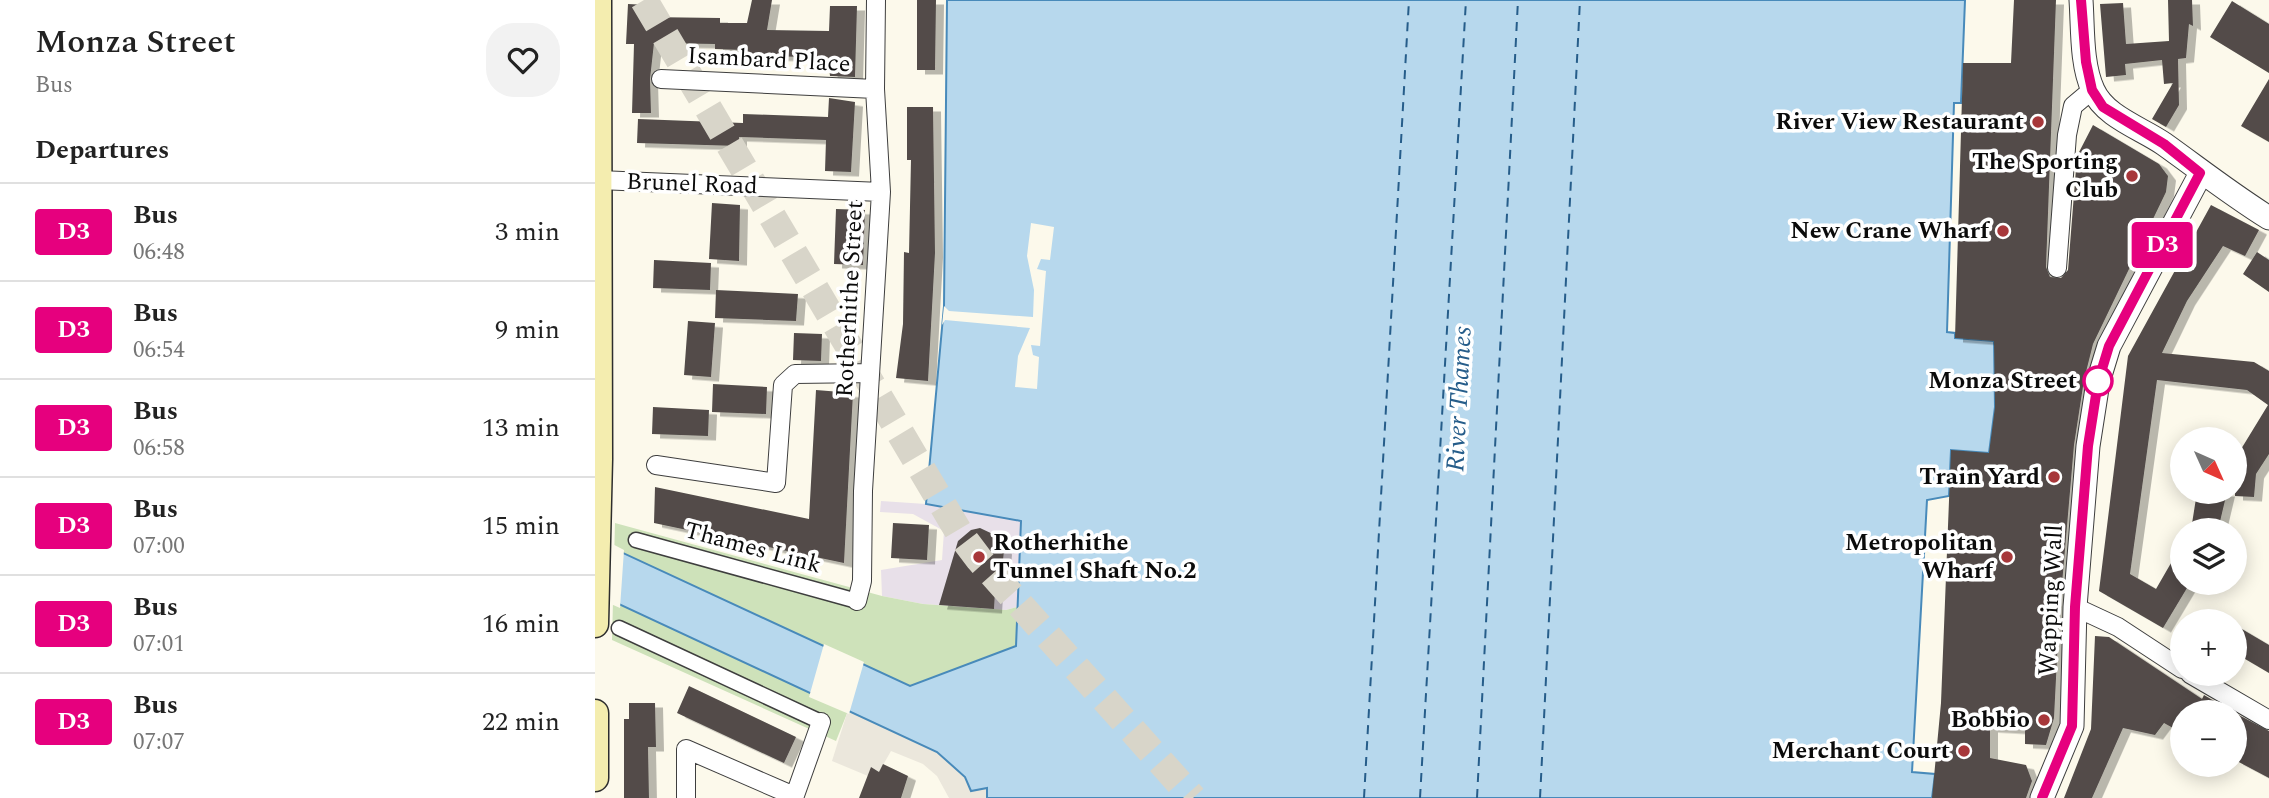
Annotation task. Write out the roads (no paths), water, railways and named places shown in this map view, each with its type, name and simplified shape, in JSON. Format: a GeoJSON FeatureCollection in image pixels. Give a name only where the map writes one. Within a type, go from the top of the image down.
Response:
{"type":"FeatureCollection","features":[{"type":"Feature","properties":{"kind":"main road","name":"Brunel Road"},"geometry":{"type":"LineString","coordinates":[[599,0],[596,83],[599,180]]}},
{"type":"Feature","properties":{"kind":"main road"},"geometry":{"type":"LineString","coordinates":[[599,180],[599,472],[607,626]]}},
{"type":"Feature","properties":{"kind":"main road"},"geometry":{"type":"LineString","coordinates":[[595,713],[595,778]]}},
{"type":"Feature","properties":{"kind":"street","name":"Rotherhithe Street"},"geometry":{"type":"LineString","coordinates":[[857,601],[862,581],[863,491],[881,192],[874,89],[876,0]]}},
{"type":"Feature","properties":{"kind":"street"},"geometry":{"type":"LineString","coordinates":[[2081,0],[2085,56],[2092,90],[2103,107],[2164,144],[2200,173],[2269,218]]}},
{"type":"Feature","properties":{"kind":"street","name":"Isambard Place"},"geometry":{"type":"LineString","coordinates":[[661,79],[874,89]]}},
{"type":"Feature","properties":{"kind":"street"},"geometry":{"type":"LineString","coordinates":[[2057,268],[2067,135],[2073,106],[2092,90]]}},
{"type":"Feature","properties":{"kind":"street","name":"Wapping Wall"},"geometry":{"type":"LineString","coordinates":[[2042,798],[2072,726],[2075,607],[2088,446],[2098,382],[2109,346],[2200,173]]}},
{"type":"Feature","properties":{"kind":"street","name":"Brunel Road"},"geometry":{"type":"LineString","coordinates":[[599,180],[881,192]]}},
{"type":"Feature","properties":{"kind":"street"},"geometry":{"type":"LineString","coordinates":[[656,465],[776,483],[783,385],[795,374],[870,373]]}},
{"type":"Feature","properties":{"kind":"street","name":"Thames Link"},"geometry":{"type":"LineString","coordinates":[[636,540],[857,601]]}},
{"type":"Feature","properties":{"kind":"street"},"geometry":{"type":"LineString","coordinates":[[2075,607],[2118,627],[2170,662]]}},
{"type":"Feature","properties":{"kind":"street"},"geometry":{"type":"LineString","coordinates":[[607,626],[821,722],[794,797],[685,749],[686,798]]}},
{"type":"Feature","properties":{"kind":"street"},"geometry":{"type":"LineString","coordinates":[[2211,686],[2269,720]]}},
{"type":"Feature","properties":{"kind":"water","name":"River Thames"},"geometry":{"type":"Polygon","coordinates":[[[947,0],[1965,0],[1961,103],[1954,103],[1947,332],[1955,333],[1955,338],[1994,341],[1995,407],[1989,453],[1951,450],[1949,496],[1927,500],[1912,772],[1935,774],[1932,798],[987,798],[987,788],[971,791],[965,777],[937,752],[595,593],[595,540],[910,686],[1016,646],[1021,521],[926,504],[944,306],[947,0]]]}},
{"type":"Feature","properties":{"kind":"tunnel"},"geometry":{"type":"LineString","coordinates":[[644,0],[960,534],[979,559],[1193,798]]}},
{"type":"Feature","properties":{"kind":"place","name":"River View Restaurant"},"geometry":{"type":"Point","coordinates":[2038,122]}},
{"type":"Feature","properties":{"kind":"place","name":"The Sporting Club"},"geometry":{"type":"Point","coordinates":[2132,176]}},
{"type":"Feature","properties":{"kind":"place","name":"New Crane Wharf"},"geometry":{"type":"Point","coordinates":[2003,231]}},
{"type":"Feature","properties":{"kind":"place","name":"Monza Street"},"geometry":{"type":"Point","coordinates":[2098,381]}},
{"type":"Feature","properties":{"kind":"place","name":"Train Yard"},"geometry":{"type":"Point","coordinates":[2054,477]}},
{"type":"Feature","properties":{"kind":"place","name":"Rotherhithe Tunnel Shaft No.2"},"geometry":{"type":"Point","coordinates":[979,557]}},
{"type":"Feature","properties":{"kind":"place","name":"Metropolitan Wharf"},"geometry":{"type":"Point","coordinates":[2007,557]}},
{"type":"Feature","properties":{"kind":"place","name":"Bobbio"},"geometry":{"type":"Point","coordinates":[2044,720]}},
{"type":"Feature","properties":{"kind":"place","name":"Merchant Court"},"geometry":{"type":"Point","coordinates":[1964,751]}}]}
